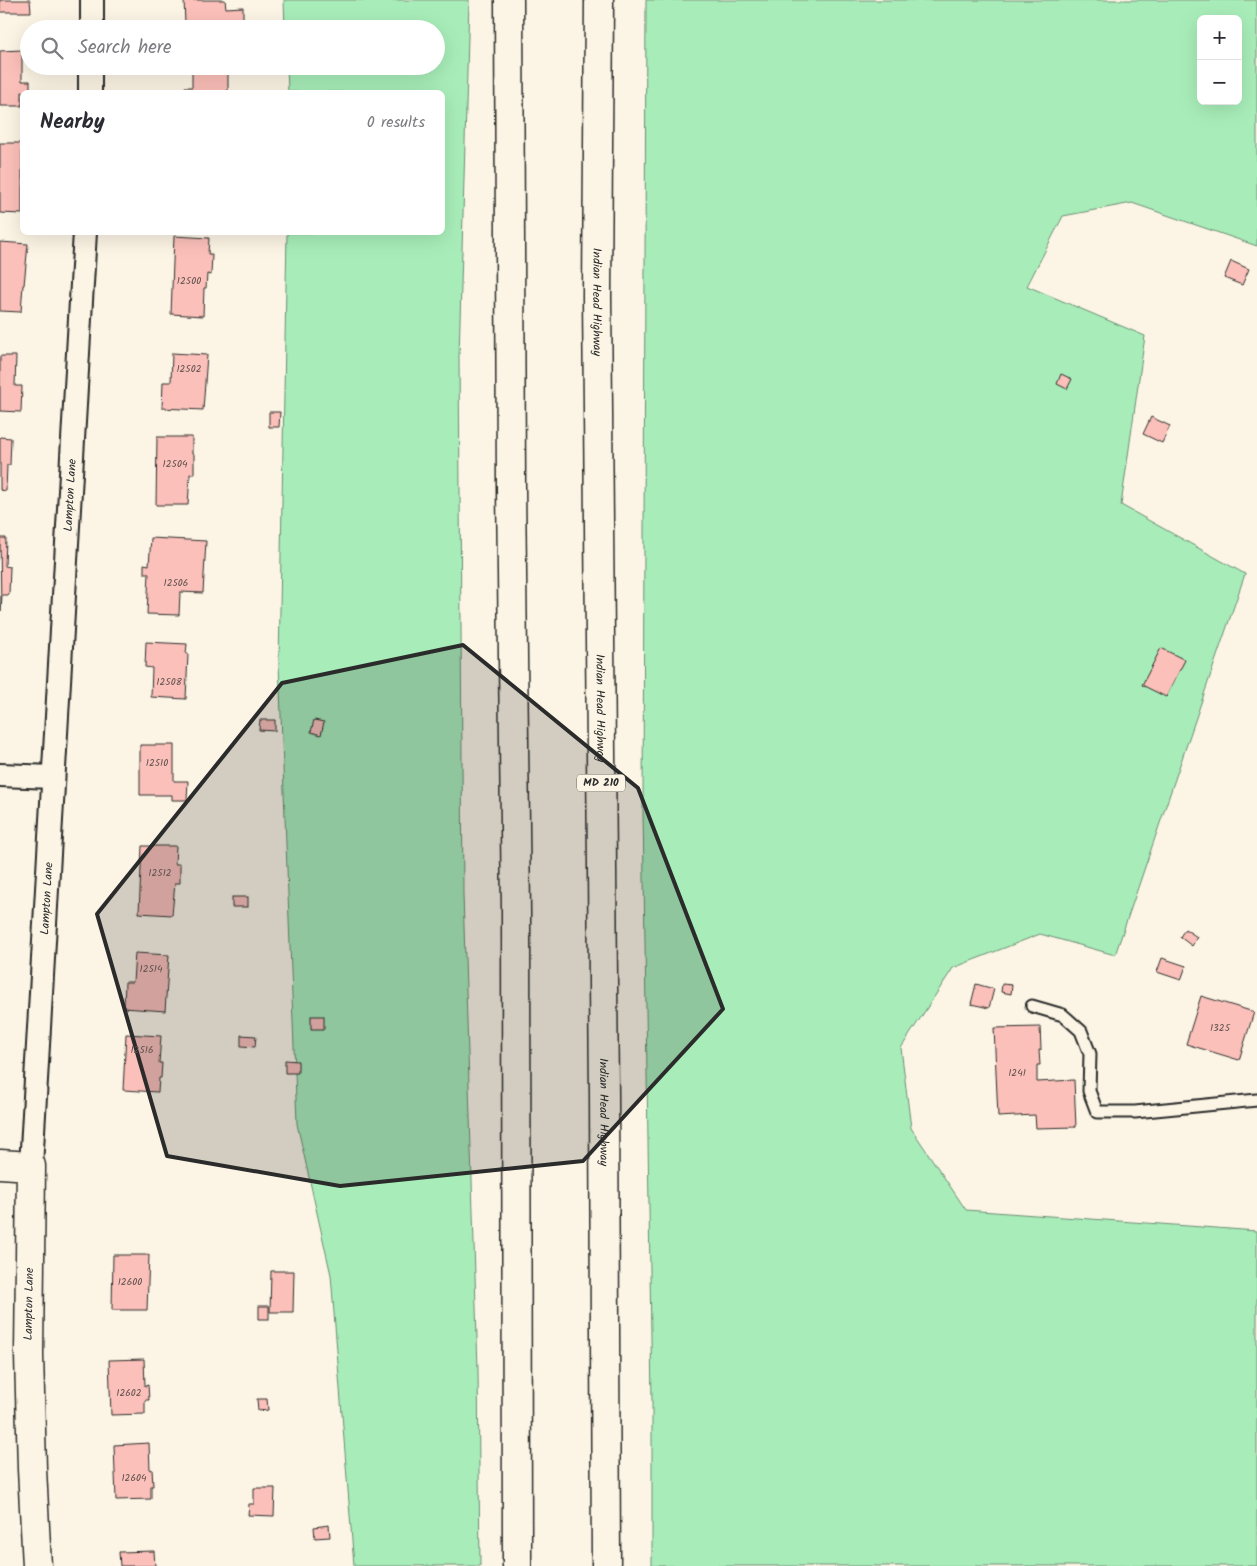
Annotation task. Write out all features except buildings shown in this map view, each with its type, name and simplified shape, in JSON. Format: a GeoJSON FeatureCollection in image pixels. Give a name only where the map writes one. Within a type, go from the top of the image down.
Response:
{"type":"FeatureCollection","features":[{"type":"Feature","properties":{"kind":"main road"},"geometry":{"type":"LineString","coordinates":[[509,0],[511,488],[516,911],[517,1566]]}},
{"type":"Feature","properties":{"kind":"main road","name":"Indian Head Highway"},"geometry":{"type":"LineString","coordinates":[[599,0],[597,306],[606,1566]]}},
{"type":"Feature","properties":{"kind":"main road"},"geometry":{"type":"LineString","coordinates":[[0,1164],[31,1166]]}},
{"type":"Feature","properties":{"kind":"main road","name":"Lampton Lane"},"geometry":{"type":"LineString","coordinates":[[31,1166],[29,1364],[37,1566]]}},
{"type":"Feature","properties":{"kind":"street"},"geometry":{"type":"LineString","coordinates":[[92,0],[92,20]]}},
{"type":"Feature","properties":{"kind":"street"},"geometry":{"type":"LineString","coordinates":[[90,75],[90,90]]}},
{"type":"Feature","properties":{"kind":"street","name":"Lampton Lane"},"geometry":{"type":"LineString","coordinates":[[31,1166],[85,235]]}},
{"type":"Feature","properties":{"kind":"street"},"geometry":{"type":"LineString","coordinates":[[0,775],[53,777]]}},
{"type":"Feature","properties":{"kind":"lane"},"geometry":{"type":"LineString","coordinates":[[1032,1006],[1063,1015],[1081,1031],[1090,1054],[1089,1091],[1097,1112],[1135,1112],[1257,1100]]}},
{"type":"Feature","properties":{"kind":"highlighted area"},"geometry":{"type":"Polygon","coordinates":[[[463,645],[638,788],[723,1009],[583,1161],[340,1186],[167,1156],[97,914],[282,683],[463,645]]]}},
{"type":"Feature","properties":{"kind":"green space"},"geometry":{"type":"Polygon","coordinates":[[[284,0],[469,0],[459,357],[463,894],[478,1370],[480,1566],[354,1566],[331,1275],[297,1124],[279,664],[287,235],[445,235],[445,90],[288,90],[287,75],[445,75],[445,20],[285,20],[284,0]]]}},
{"type":"Feature","properties":{"kind":"green space"},"geometry":{"type":"Polygon","coordinates":[[[646,0],[1257,0],[1257,246],[1132,203],[1063,216],[1027,286],[1145,336],[1121,505],[1245,574],[1115,955],[1040,934],[953,968],[901,1048],[911,1128],[966,1210],[1257,1231],[1257,1566],[652,1566],[652,1402],[643,812],[646,0]]]}}]}
